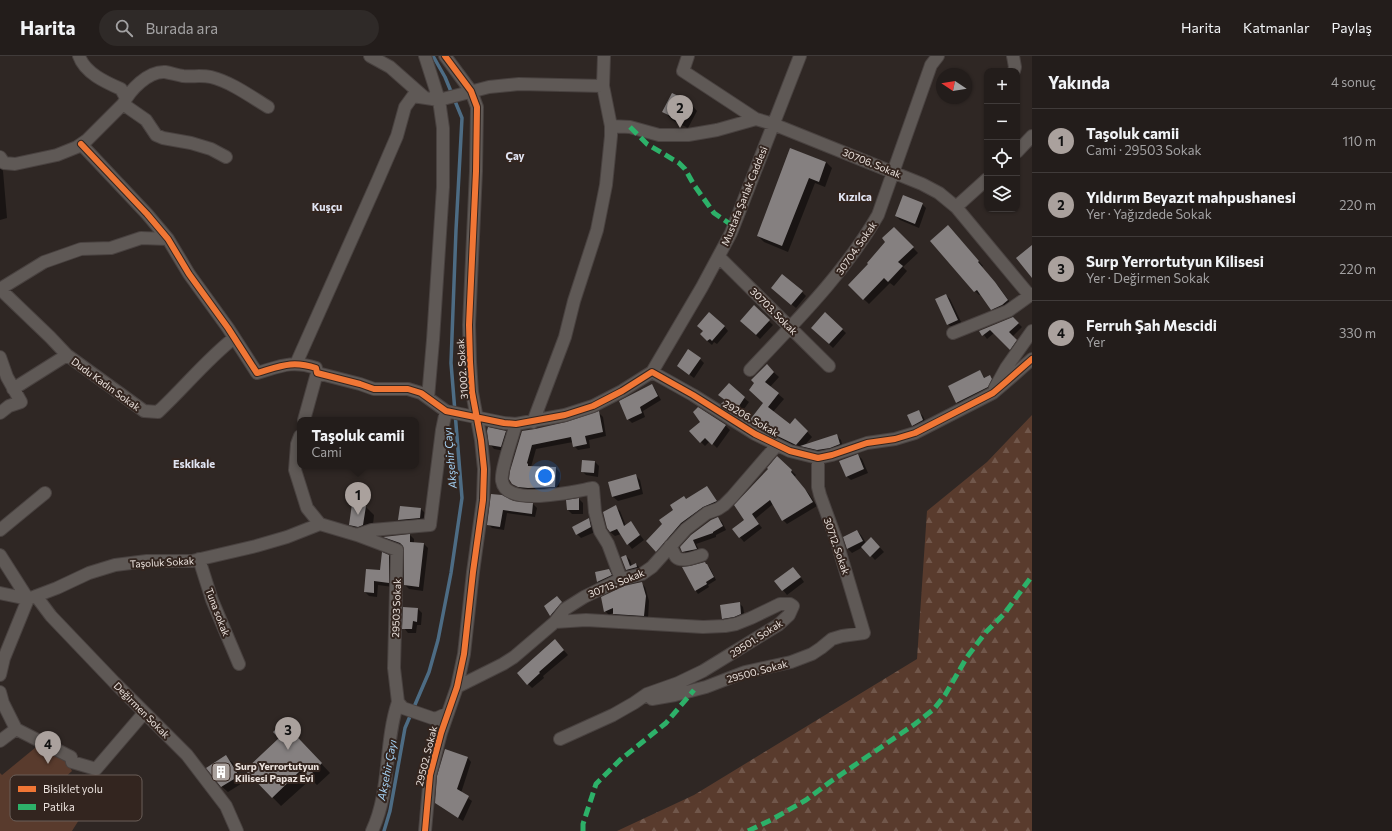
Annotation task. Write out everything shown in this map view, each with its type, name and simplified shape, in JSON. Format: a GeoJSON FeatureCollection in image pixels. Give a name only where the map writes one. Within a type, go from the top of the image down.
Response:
{"type":"FeatureCollection","features":[{"type":"Feature","properties":{"kind":"street"},"geometry":{"type":"LineString","coordinates":[[79,56],[82,64],[87,69],[111,85],[121,88],[124,101],[146,120],[156,135],[211,149],[226,157]]}},
{"type":"Feature","properties":{"kind":"street"},"geometry":{"type":"LineString","coordinates":[[370,56],[390,67],[424,97]]}},
{"type":"Feature","properties":{"kind":"street"},"geometry":{"type":"LineString","coordinates":[[425,56],[439,100],[443,128],[442,187],[428,398]]}},
{"type":"Feature","properties":{"kind":"street","name":"31002. Sokak"},"geometry":{"type":"LineString","coordinates":[[445,56],[471,91],[477,107],[476,194],[469,325],[472,392],[481,440],[484,470],[483,500],[464,654],[457,687]]}},
{"type":"Feature","properties":{"kind":"street"},"geometry":{"type":"LineString","coordinates":[[533,422],[565,337],[574,301],[597,230],[606,185],[611,126],[603,86],[604,56]]}},
{"type":"Feature","properties":{"kind":"street","name":"30706. Sokak"},"geometry":{"type":"LineString","coordinates":[[688,56],[683,71],[756,119],[773,124],[893,172],[940,193],[956,207],[1031,295]]}},
{"type":"Feature","properties":{"kind":"street","name":"Mustafa Şarlak Caddesi"},"geometry":{"type":"LineString","coordinates":[[652,372],[719,257],[730,233],[800,56]]}},
{"type":"Feature","properties":{"kind":"street","name":"30704. Sokak"},"geometry":{"type":"LineString","coordinates":[[750,370],[821,294],[865,237],[878,215],[914,116],[928,72],[938,56]]}},
{"type":"Feature","properties":{"kind":"street"},"geometry":{"type":"LineString","coordinates":[[1013,56],[1015,68]]}},
{"type":"Feature","properties":{"kind":"street"},"geometry":{"type":"LineString","coordinates":[[0,157],[4,163],[15,164],[57,155],[81,144],[87,140],[124,101],[137,83],[151,76],[164,72],[184,76],[197,75],[212,77],[234,87],[268,107]]}},
{"type":"Feature","properties":{"kind":"street"},"geometry":{"type":"LineString","coordinates":[[296,364],[378,180],[396,136],[405,107],[413,96],[439,100],[489,87],[519,84],[603,86]]}},
{"type":"Feature","properties":{"kind":"street"},"geometry":{"type":"LineString","coordinates":[[611,126],[630,127],[659,135],[688,135],[717,130],[756,119]]}},
{"type":"Feature","properties":{"kind":"street"},"geometry":{"type":"LineString","coordinates":[[1020,149],[1032,136]]}},
{"type":"Feature","properties":{"kind":"street"},"geometry":{"type":"LineString","coordinates":[[81,144],[147,214],[168,239],[189,274],[257,373],[290,364],[302,364],[316,368],[317,373],[305,417]]}},
{"type":"Feature","properties":{"kind":"street"},"geometry":{"type":"LineString","coordinates":[[956,207],[984,182]]}},
{"type":"Feature","properties":{"kind":"street"},"geometry":{"type":"LineString","coordinates":[[0,289],[44,262],[81,249],[111,248],[141,238],[168,239]]}},
{"type":"Feature","properties":{"kind":"street","name":"30703. Sokak"},"geometry":{"type":"LineString","coordinates":[[719,257],[829,366]]}},
{"type":"Feature","properties":{"kind":"street","name":"Dudu Kadın Sokak"},"geometry":{"type":"LineString","coordinates":[[0,289],[67,355],[144,411],[158,412],[217,351],[234,338]]}},
{"type":"Feature","properties":{"kind":"street"},"geometry":{"type":"LineString","coordinates":[[953,333],[1008,311],[1031,295]]}},
{"type":"Feature","properties":{"kind":"street"},"geometry":{"type":"LineString","coordinates":[[993,392],[1006,368],[1032,331]]}},
{"type":"Feature","properties":{"kind":"street"},"geometry":{"type":"LineString","coordinates":[[14,389],[67,355]]}},
{"type":"Feature","properties":{"kind":"street"},"geometry":{"type":"LineString","coordinates":[[0,357],[7,378],[21,402],[9,406],[0,413]]}},
{"type":"Feature","properties":{"kind":"street","name":"29206. Sokak"},"geometry":{"type":"LineString","coordinates":[[652,372],[693,395],[754,434],[790,451],[818,458],[832,455],[867,443],[895,439],[915,433],[993,392],[1007,382],[1032,359]]}},
{"type":"Feature","properties":{"kind":"street"},"geometry":{"type":"LineString","coordinates":[[317,373],[374,389],[408,390],[421,393],[446,411],[504,423],[516,424],[565,415],[593,406],[652,372]]}},
{"type":"Feature","properties":{"kind":"street"},"geometry":{"type":"LineString","coordinates":[[297,453],[295,470],[307,508],[320,524],[357,535],[372,530],[430,525],[442,430],[446,411]]}},
{"type":"Feature","properties":{"kind":"street"},"geometry":{"type":"LineString","coordinates":[[516,424],[501,476],[504,487],[507,490],[517,494],[534,496],[554,495],[593,488],[600,531],[608,544],[622,579]]}},
{"type":"Feature","properties":{"kind":"street","name":"30713. Sokak"},"geometry":{"type":"LineString","coordinates":[[457,687],[514,657],[555,622],[565,609],[584,596],[622,579],[642,574],[652,567],[660,560],[670,546],[697,519],[724,505],[748,480],[777,445]]}},
{"type":"Feature","properties":{"kind":"street","name":"30712. Sokak"},"geometry":{"type":"LineString","coordinates":[[818,458],[818,487],[820,495],[836,539],[864,633]]}},
{"type":"Feature","properties":{"kind":"street"},"geometry":{"type":"LineString","coordinates":[[0,530],[45,494]]}},
{"type":"Feature","properties":{"kind":"street","name":"Taşoluk Sokak"},"geometry":{"type":"LineString","coordinates":[[32,598],[89,573],[114,565],[148,561],[192,561],[288,537],[320,524]]}},
{"type":"Feature","properties":{"kind":"street","name":"29503 Sokak"},"geometry":{"type":"LineString","coordinates":[[357,535],[397,550],[394,668],[401,705]]}},
{"type":"Feature","properties":{"kind":"street"},"geometry":{"type":"LineString","coordinates":[[670,546],[677,558],[680,560],[702,555]]}},
{"type":"Feature","properties":{"kind":"street","name":"Değirmen Sokak"},"geometry":{"type":"LineString","coordinates":[[0,555],[32,598],[144,713],[158,725],[191,761],[226,806],[237,831]]}},
{"type":"Feature","properties":{"kind":"street","name":"Tuna sokak"},"geometry":{"type":"LineString","coordinates":[[199,559],[212,600],[239,664]]}},
{"type":"Feature","properties":{"kind":"street"},"geometry":{"type":"LineString","coordinates":[[0,594],[32,598],[4,658],[0,675]]}},
{"type":"Feature","properties":{"kind":"street","name":"29501. Sokak"},"geometry":{"type":"LineString","coordinates":[[555,622],[586,620],[702,628],[725,626],[751,618],[780,604],[790,604],[793,606],[785,620],[692,677],[647,694],[613,715],[560,739]]}},
{"type":"Feature","properties":{"kind":"street","name":"29500. Sokak"},"geometry":{"type":"LineString","coordinates":[[647,694],[652,699],[706,687],[745,672],[800,659],[822,648],[832,639],[864,633]]}},
{"type":"Feature","properties":{"kind":"street","name":"29502. Sokak"},"geometry":{"type":"LineString","coordinates":[[425,831],[430,775],[441,733],[457,687]]}},
{"type":"Feature","properties":{"kind":"street"},"geometry":{"type":"LineString","coordinates":[[0,692],[3,704],[16,729],[71,757],[72,762],[96,769],[144,713]]}},
{"type":"Feature","properties":{"kind":"street"},"geometry":{"type":"LineString","coordinates":[[372,831],[381,808],[393,723],[401,705],[435,719],[448,712]]}},
{"type":"Feature","properties":{"kind":"street"},"geometry":{"type":"LineString","coordinates":[[0,741],[16,729]]}},
{"type":"Feature","properties":{"kind":"green space"},"geometry":{"type":"Polygon","coordinates":[[[1032,415],[1032,831],[617,831],[694,795],[917,659],[927,511],[987,462],[1032,415]]]}},
{"type":"Feature","properties":{"kind":"green space"},"geometry":{"type":"Polygon","coordinates":[[[41,743],[64,755],[72,771],[68,775],[10,775],[10,821],[78,821],[72,831],[0,831],[0,773],[2,775],[41,743]]]}},
{"type":"Feature","properties":{"kind":"building"},"geometry":{"type":"Polygon","coordinates":[[[672,93],[689,101],[679,120],[662,112],[672,93]]]}},
{"type":"Feature","properties":{"kind":"building"},"geometry":{"type":"Polygon","coordinates":[[[790,148],[826,162],[819,182],[809,178],[782,246],[757,236],[790,148]]]}},
{"type":"Feature","properties":{"kind":"building"},"geometry":{"type":"Polygon","coordinates":[[[903,195],[923,203],[915,224],[895,216],[903,195]]]}},
{"type":"Feature","properties":{"kind":"building"},"geometry":{"type":"Polygon","coordinates":[[[948,225],[979,261],[978,262],[1008,300],[1002,305],[991,310],[977,290],[974,292],[930,241],[948,225]]]}},
{"type":"Feature","properties":{"kind":"building"},"geometry":{"type":"Polygon","coordinates":[[[894,227],[914,247],[898,262],[903,266],[888,282],[884,278],[863,300],[848,285],[868,264],[867,263],[885,242],[882,238],[894,227]]]}},
{"type":"Feature","properties":{"kind":"building"},"geometry":{"type":"Polygon","coordinates":[[[1032,245],[1032,278],[1016,258],[1032,245]]]}},
{"type":"Feature","properties":{"kind":"building"},"geometry":{"type":"Polygon","coordinates":[[[782,274],[803,291],[791,305],[771,288],[782,274]]]}},
{"type":"Feature","properties":{"kind":"building"},"geometry":{"type":"Polygon","coordinates":[[[946,294],[958,320],[947,325],[935,299],[946,294]]]}},
{"type":"Feature","properties":{"kind":"building"},"geometry":{"type":"Polygon","coordinates":[[[754,305],[770,320],[756,335],[740,321],[754,305]]]}},
{"type":"Feature","properties":{"kind":"building"},"geometry":{"type":"Polygon","coordinates":[[[709,312],[725,326],[712,341],[710,339],[707,341],[700,334],[703,331],[697,326],[709,312]]]}},
{"type":"Feature","properties":{"kind":"building"},"geometry":{"type":"Polygon","coordinates":[[[825,312],[843,329],[829,344],[811,328],[825,312]]]}},
{"type":"Feature","properties":{"kind":"building"},"geometry":{"type":"Polygon","coordinates":[[[1013,317],[1019,323],[1009,332],[1017,340],[1010,350],[990,330],[982,336],[979,331],[1013,317]]]}},
{"type":"Feature","properties":{"kind":"building"},"geometry":{"type":"Polygon","coordinates":[[[688,349],[701,358],[689,375],[677,366],[688,349]]]}},
{"type":"Feature","properties":{"kind":"building"},"geometry":{"type":"Polygon","coordinates":[[[767,364],[774,372],[765,382],[779,393],[768,407],[790,424],[795,418],[808,431],[796,445],[749,421],[763,403],[749,390],[754,383],[751,380],[767,364]]]}},
{"type":"Feature","properties":{"kind":"building"},"geometry":{"type":"Polygon","coordinates":[[[980,370],[984,378],[990,375],[992,379],[988,387],[956,403],[948,386],[980,370]]]}},
{"type":"Feature","properties":{"kind":"building"},"geometry":{"type":"Polygon","coordinates":[[[729,383],[745,397],[735,412],[721,404],[725,400],[718,395],[729,383]]]}},
{"type":"Feature","properties":{"kind":"building"},"geometry":{"type":"Polygon","coordinates":[[[652,384],[658,396],[640,407],[642,413],[627,420],[619,401],[652,384]]]}},
{"type":"Feature","properties":{"kind":"building"},"geometry":{"type":"Polygon","coordinates":[[[698,407],[726,425],[712,445],[705,438],[700,443],[689,431],[700,422],[693,412],[698,407]]]}},
{"type":"Feature","properties":{"kind":"building"},"geometry":{"type":"Polygon","coordinates":[[[919,410],[923,420],[912,426],[907,415],[919,410]]]}},
{"type":"Feature","properties":{"kind":"building"},"geometry":{"type":"Polygon","coordinates":[[[599,411],[603,432],[585,436],[587,444],[573,447],[571,437],[532,445],[527,463],[528,466],[556,467],[555,487],[528,488],[518,487],[512,484],[509,479],[510,471],[522,431],[566,422],[599,411]]]}},
{"type":"Feature","properties":{"kind":"building"},"geometry":{"type":"Polygon","coordinates":[[[488,427],[506,431],[501,447],[489,445],[487,431],[488,427]]]}},
{"type":"Feature","properties":{"kind":"building"},"geometry":{"type":"Polygon","coordinates":[[[837,434],[840,444],[830,448],[817,450],[800,446],[837,434]]]}},
{"type":"Feature","properties":{"kind":"building"},"geometry":{"type":"Polygon","coordinates":[[[858,454],[864,469],[846,477],[839,461],[858,454]]]}},
{"type":"Feature","properties":{"kind":"building"},"geometry":{"type":"Polygon","coordinates":[[[777,456],[792,470],[791,472],[805,489],[813,502],[782,521],[770,500],[752,514],[759,524],[739,538],[732,529],[744,520],[734,505],[768,469],[767,468],[777,456]]]}},
{"type":"Feature","properties":{"kind":"building"},"geometry":{"type":"Polygon","coordinates":[[[582,460],[595,461],[594,473],[581,472],[582,460]]]}},
{"type":"Feature","properties":{"kind":"building"},"geometry":{"type":"Polygon","coordinates":[[[636,474],[640,489],[612,497],[608,482],[636,474]]]}},
{"type":"Feature","properties":{"kind":"building"},"geometry":{"type":"Polygon","coordinates":[[[707,486],[717,501],[703,507],[681,523],[656,552],[646,541],[662,524],[659,520],[673,510],[670,505],[684,496],[686,499],[707,486]]]}},
{"type":"Feature","properties":{"kind":"building"},"geometry":{"type":"Polygon","coordinates":[[[491,494],[502,495],[514,501],[533,503],[532,514],[503,510],[500,527],[487,525],[491,494]]]}},
{"type":"Feature","properties":{"kind":"building"},"geometry":{"type":"Polygon","coordinates":[[[579,498],[579,510],[567,510],[566,500],[579,498]]]}},
{"type":"Feature","properties":{"kind":"building"},"geometry":{"type":"Polygon","coordinates":[[[352,504],[366,506],[363,525],[358,527],[349,525],[352,504]]]}},
{"type":"Feature","properties":{"kind":"building"},"geometry":{"type":"Polygon","coordinates":[[[616,505],[624,526],[631,521],[640,535],[627,545],[617,529],[610,532],[607,528],[603,512],[616,505]]]}},
{"type":"Feature","properties":{"kind":"building"},"geometry":{"type":"Polygon","coordinates":[[[400,506],[421,508],[420,518],[398,520],[400,506]]]}},
{"type":"Feature","properties":{"kind":"building"},"geometry":{"type":"Polygon","coordinates":[[[718,517],[723,526],[713,533],[693,540],[697,549],[682,552],[680,547],[691,535],[711,520],[718,517]]]}},
{"type":"Feature","properties":{"kind":"building"},"geometry":{"type":"Polygon","coordinates":[[[589,518],[591,527],[576,535],[572,527],[589,518]]]}},
{"type":"Feature","properties":{"kind":"building"},"geometry":{"type":"Polygon","coordinates":[[[857,530],[863,541],[847,549],[843,537],[857,530]]]}},
{"type":"Feature","properties":{"kind":"building"},"geometry":{"type":"Polygon","coordinates":[[[410,534],[410,542],[424,543],[419,587],[404,585],[403,546],[400,543],[383,537],[410,534]]]}},
{"type":"Feature","properties":{"kind":"building"},"geometry":{"type":"Polygon","coordinates":[[[871,537],[880,547],[870,557],[861,547],[871,537]]]}},
{"type":"Feature","properties":{"kind":"building"},"geometry":{"type":"Polygon","coordinates":[[[382,552],[389,555],[389,583],[374,581],[374,593],[364,592],[366,569],[380,570],[382,552]]]}},
{"type":"Feature","properties":{"kind":"building"},"geometry":{"type":"Polygon","coordinates":[[[626,555],[630,566],[636,563],[637,567],[626,570],[621,557],[626,555]]]}},
{"type":"Feature","properties":{"kind":"building"},"geometry":{"type":"Polygon","coordinates":[[[705,562],[714,577],[706,582],[707,584],[695,591],[682,567],[705,562]]]}},
{"type":"Feature","properties":{"kind":"building"},"geometry":{"type":"Polygon","coordinates":[[[793,567],[801,577],[782,591],[774,581],[793,567]]]}},
{"type":"Feature","properties":{"kind":"building"},"geometry":{"type":"Polygon","coordinates":[[[609,569],[612,575],[597,582],[595,572],[609,569]]]}},
{"type":"Feature","properties":{"kind":"building"},"geometry":{"type":"Polygon","coordinates":[[[642,582],[646,596],[644,616],[613,614],[613,608],[604,612],[601,597],[624,586],[642,582]]]}},
{"type":"Feature","properties":{"kind":"building"},"geometry":{"type":"Polygon","coordinates":[[[557,596],[562,602],[550,616],[544,606],[557,596]]]}},
{"type":"Feature","properties":{"kind":"building"},"geometry":{"type":"Polygon","coordinates":[[[740,602],[741,614],[722,619],[720,605],[740,602]]]}},
{"type":"Feature","properties":{"kind":"building"},"geometry":{"type":"Polygon","coordinates":[[[403,607],[418,608],[417,622],[413,621],[412,629],[402,629],[403,607]]]}},
{"type":"Feature","properties":{"kind":"building"},"geometry":{"type":"Polygon","coordinates":[[[555,639],[564,650],[527,685],[517,673],[555,639]]]}},
{"type":"Feature","properties":{"kind":"building"},"geometry":{"type":"Polygon","coordinates":[[[283,722],[322,763],[308,777],[301,770],[272,798],[245,770],[279,738],[273,732],[283,722]]]}},
{"type":"Feature","properties":{"kind":"building"},"geometry":{"type":"Polygon","coordinates":[[[445,749],[468,757],[457,789],[469,796],[458,818],[435,803],[437,776],[445,749]]]}},
{"type":"Feature","properties":{"kind":"building","name":"Surp Yerrortutyun Kilisesi Papaz Evi"},"geometry":{"type":"Polygon","coordinates":[[[226,755],[239,776],[221,787],[206,768],[226,755]]]}},
{"type":"Feature","properties":{"kind":"waterway","name":"Akşehir Çayı"},"geometry":{"type":"LineString","coordinates":[[384,831],[390,811],[405,728],[429,672],[438,640],[451,573],[462,498],[451,363],[462,118],[445,77],[433,56]]}},
{"type":"Feature","properties":{"kind":"marked path"},"geometry":{"type":"LineString","coordinates":[[630,127],[647,144],[679,163],[685,169],[694,185],[714,213],[733,226]]}},
{"type":"Feature","properties":{"kind":"marked path"},"geometry":{"type":"LineString","coordinates":[[748,831],[806,800],[915,724],[934,709],[945,695],[967,657],[986,632],[1004,614],[1032,576]]}},
{"type":"Feature","properties":{"kind":"marked path"},"geometry":{"type":"LineString","coordinates":[[583,831],[583,824],[596,784],[620,760],[666,723],[694,690]]}},
{"type":"Feature","properties":{"kind":"cycle path"},"geometry":{"type":"LineString","coordinates":[[425,831],[430,775],[441,733],[457,687],[464,654],[483,500],[484,469],[481,440],[472,392],[469,325],[476,171],[477,107],[471,91],[445,56]]}},
{"type":"Feature","properties":{"kind":"cycle path"},"geometry":{"type":"LineString","coordinates":[[81,144],[147,214],[168,239],[189,274],[228,328],[257,373],[280,366],[300,364],[316,368],[317,373],[374,389],[408,389],[421,393],[446,411],[504,423],[516,424],[565,415],[593,406],[622,391],[652,372],[693,395],[755,434],[790,451],[818,458],[832,455],[867,443],[895,439],[915,433],[993,393],[1032,359]]}},
{"type":"Feature","properties":{"kind":"place","name":"Yıldırım Beyazıt mahpushanesi"},"geometry":{"type":"Point","coordinates":[680,128]}},
{"type":"Feature","properties":{"kind":"place","name":"Taşoluk camii"},"geometry":{"type":"Point","coordinates":[358,515]}},
{"type":"Feature","properties":{"kind":"place","name":"Surp Yerrortutyun Kilisesi"},"geometry":{"type":"Point","coordinates":[288,750]}},
{"type":"Feature","properties":{"kind":"place","name":"Ferruh Şah Mescidi"},"geometry":{"type":"Point","coordinates":[48,764]}},
{"type":"Feature","properties":{"kind":"place","name":"Surp Yerrortutyun Kilisesi Papaz Evi"},"geometry":{"type":"Point","coordinates":[221,772]}},
{"type":"Feature","properties":{"kind":"district","name":"Çay"},"geometry":{"type":"Point","coordinates":[515,156]}},
{"type":"Feature","properties":{"kind":"district","name":"Kızılca"},"geometry":{"type":"Point","coordinates":[855,197]}},
{"type":"Feature","properties":{"kind":"district","name":"Kuşçu"},"geometry":{"type":"Point","coordinates":[327,207]}},
{"type":"Feature","properties":{"kind":"district","name":"Eskikale"},"geometry":{"type":"Point","coordinates":[194,464]}}]}
